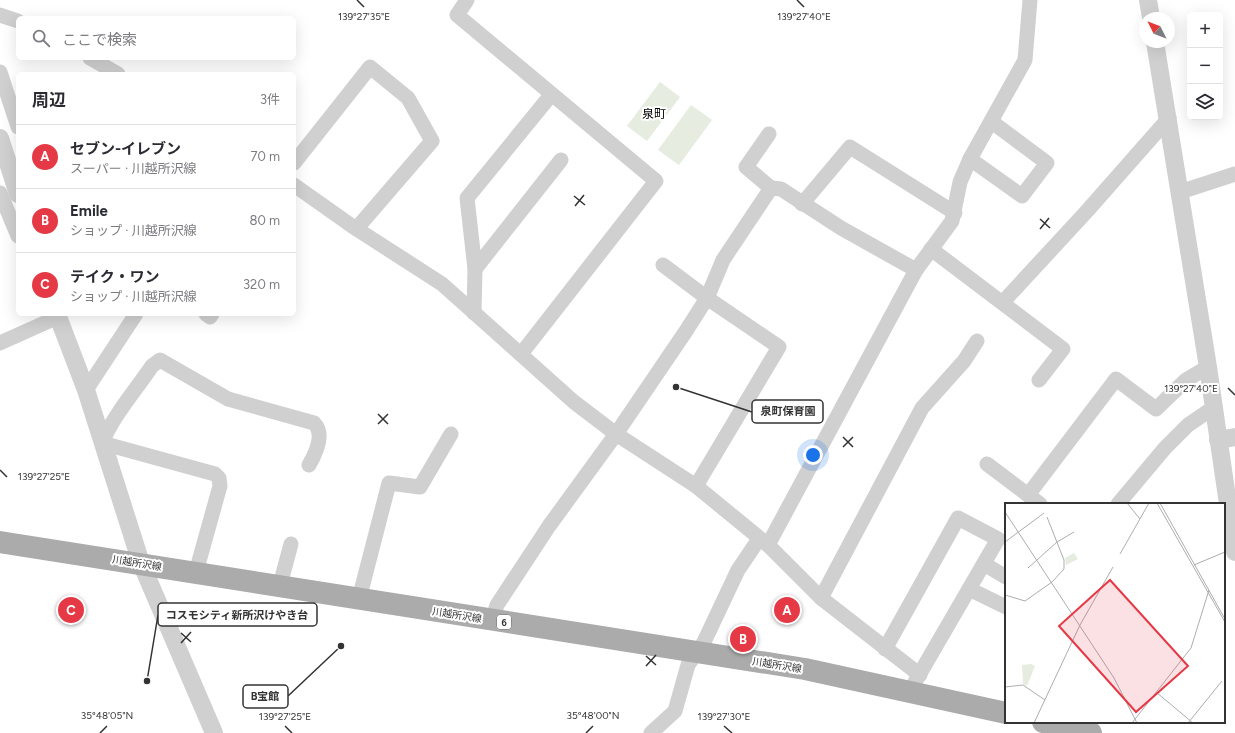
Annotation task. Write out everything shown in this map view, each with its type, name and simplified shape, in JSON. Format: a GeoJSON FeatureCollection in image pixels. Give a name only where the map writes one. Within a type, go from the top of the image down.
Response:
{"type":"FeatureCollection","features":[{"type":"Feature","properties":{"kind":"main road","name":"川越所沢線"},"geometry":{"type":"LineString","coordinates":[[0,542],[141,563],[359,599],[806,669],[915,683],[1005,713]]}},
{"type":"Feature","properties":{"kind":"main road"},"geometry":{"type":"LineString","coordinates":[[1050,723],[1090,729]]}},
{"type":"Feature","properties":{"kind":"street"},"geometry":{"type":"LineString","coordinates":[[467,0],[457,15],[551,95],[656,181],[521,354]]}},
{"type":"Feature","properties":{"kind":"street"},"geometry":{"type":"LineString","coordinates":[[651,733],[675,711],[688,665],[698,652],[738,570],[764,542],[916,270],[952,221],[955,214],[960,182],[970,159],[992,122],[1025,60],[1030,0]]}},
{"type":"Feature","properties":{"kind":"street"},"geometry":{"type":"LineString","coordinates":[[1148,0],[1150,12]]}},
{"type":"Feature","properties":{"kind":"street"},"geometry":{"type":"LineString","coordinates":[[0,15],[16,20]]}},
{"type":"Feature","properties":{"kind":"street"},"geometry":{"type":"LineString","coordinates":[[1156,48],[1208,367],[1213,408],[1227,439],[1231,544]]}},
{"type":"Feature","properties":{"kind":"street"},"geometry":{"type":"LineString","coordinates":[[94,60],[114,72]]}},
{"type":"Feature","properties":{"kind":"street"},"geometry":{"type":"LineString","coordinates":[[296,160],[370,67],[408,98],[432,141],[357,228]]}},
{"type":"Feature","properties":{"kind":"street"},"geometry":{"type":"LineString","coordinates":[[0,72],[16,121]]}},
{"type":"Feature","properties":{"kind":"street"},"geometry":{"type":"LineString","coordinates":[[474,313],[474,269],[467,198],[551,95]]}},
{"type":"Feature","properties":{"kind":"street"},"geometry":{"type":"LineString","coordinates":[[1003,302],[1087,211],[1168,118]]}},
{"type":"Feature","properties":{"kind":"street"},"geometry":{"type":"LineString","coordinates":[[970,159],[1022,196],[1046,163],[992,122]]}},
{"type":"Feature","properties":{"kind":"street"},"geometry":{"type":"LineString","coordinates":[[770,134],[746,167],[772,188],[781,189],[841,228],[916,270]]}},
{"type":"Feature","properties":{"kind":"street"},"geometry":{"type":"LineString","coordinates":[[0,138],[16,188]]}},
{"type":"Feature","properties":{"kind":"street"},"geometry":{"type":"LineString","coordinates":[[802,204],[850,148],[955,214]]}},
{"type":"Feature","properties":{"kind":"street"},"geometry":{"type":"LineString","coordinates":[[474,269],[561,160]]}},
{"type":"Feature","properties":{"kind":"street"},"geometry":{"type":"LineString","coordinates":[[1180,192],[1235,174]]}},
{"type":"Feature","properties":{"kind":"street"},"geometry":{"type":"LineString","coordinates":[[296,186],[442,284],[574,402],[616,434],[696,486],[764,542],[821,598],[885,649],[915,683],[998,539],[958,518],[885,649]]}},
{"type":"Feature","properties":{"kind":"street"},"geometry":{"type":"LineString","coordinates":[[492,620],[497,605],[549,526],[616,434],[707,298],[723,260],[772,188]]}},
{"type":"Feature","properties":{"kind":"street"},"geometry":{"type":"LineString","coordinates":[[0,193],[16,231]]}},
{"type":"Feature","properties":{"kind":"street"},"geometry":{"type":"LineString","coordinates":[[931,249],[1003,302],[1063,349],[1039,380]]}},
{"type":"Feature","properties":{"kind":"street"},"geometry":{"type":"LineString","coordinates":[[663,265],[707,298],[779,347],[696,486]]}},
{"type":"Feature","properties":{"kind":"street"},"geometry":{"type":"LineString","coordinates":[[0,344],[57,316],[86,390],[141,563],[214,733]]}},
{"type":"Feature","properties":{"kind":"street"},"geometry":{"type":"LineString","coordinates":[[86,390],[135,316]]}},
{"type":"Feature","properties":{"kind":"street"},"geometry":{"type":"LineString","coordinates":[[821,598],[922,408],[964,360],[977,341]]}},
{"type":"Feature","properties":{"kind":"street"},"geometry":{"type":"LineString","coordinates":[[102,443],[110,424],[118,416],[152,366],[160,360],[228,399],[314,423],[319,428],[320,434],[309,465]]}},
{"type":"Feature","properties":{"kind":"street"},"geometry":{"type":"LineString","coordinates":[[1028,495],[1116,379],[1156,409],[1186,380],[1208,367]]}},
{"type":"Feature","properties":{"kind":"street"},"geometry":{"type":"LineString","coordinates":[[1119,503],[1179,434],[1188,425],[1213,408]]}},
{"type":"Feature","properties":{"kind":"street"},"geometry":{"type":"LineString","coordinates":[[359,599],[388,483],[420,487],[451,434]]}},
{"type":"Feature","properties":{"kind":"street"},"geometry":{"type":"LineString","coordinates":[[102,443],[215,474],[220,478],[220,486],[196,572]]}},
{"type":"Feature","properties":{"kind":"street"},"geometry":{"type":"LineString","coordinates":[[987,464],[1039,503]]}},
{"type":"Feature","properties":{"kind":"street"},"geometry":{"type":"LineString","coordinates":[[280,585],[291,544]]}},
{"type":"Feature","properties":{"kind":"street"},"geometry":{"type":"LineString","coordinates":[[984,564],[1005,576]]}},
{"type":"Feature","properties":{"kind":"street"},"geometry":{"type":"LineString","coordinates":[[969,589],[1005,607]]}},
{"type":"Feature","properties":{"kind":"shaded area"},"geometry":{"type":"Polygon","coordinates":[[[660,82],[680,97],[647,141],[627,126],[660,82]]]}},
{"type":"Feature","properties":{"kind":"shaded area"},"geometry":{"type":"Polygon","coordinates":[[[691,105],[712,120],[679,165],[658,150],[691,105]]]}},
{"type":"Feature","properties":{"kind":"place","name":"泉町保育園"},"geometry":{"type":"Point","coordinates":[676,387]}},
{"type":"Feature","properties":{"kind":"place","name":"テイク・ワン"},"geometry":{"type":"Point","coordinates":[71,610]}},
{"type":"Feature","properties":{"kind":"place","name":"セブン-イレブン"},"geometry":{"type":"Point","coordinates":[787,610]}},
{"type":"Feature","properties":{"kind":"place","name":"Emile"},"geometry":{"type":"Point","coordinates":[743,639]}},
{"type":"Feature","properties":{"kind":"place","name":"B宝館"},"geometry":{"type":"Point","coordinates":[341,646]}},
{"type":"Feature","properties":{"kind":"place","name":"コスモシティ新所沢けやき台"},"geometry":{"type":"Point","coordinates":[147,681]}},
{"type":"Feature","properties":{"kind":"district","name":"泉町"},"geometry":{"type":"Point","coordinates":[654,114]}}]}
